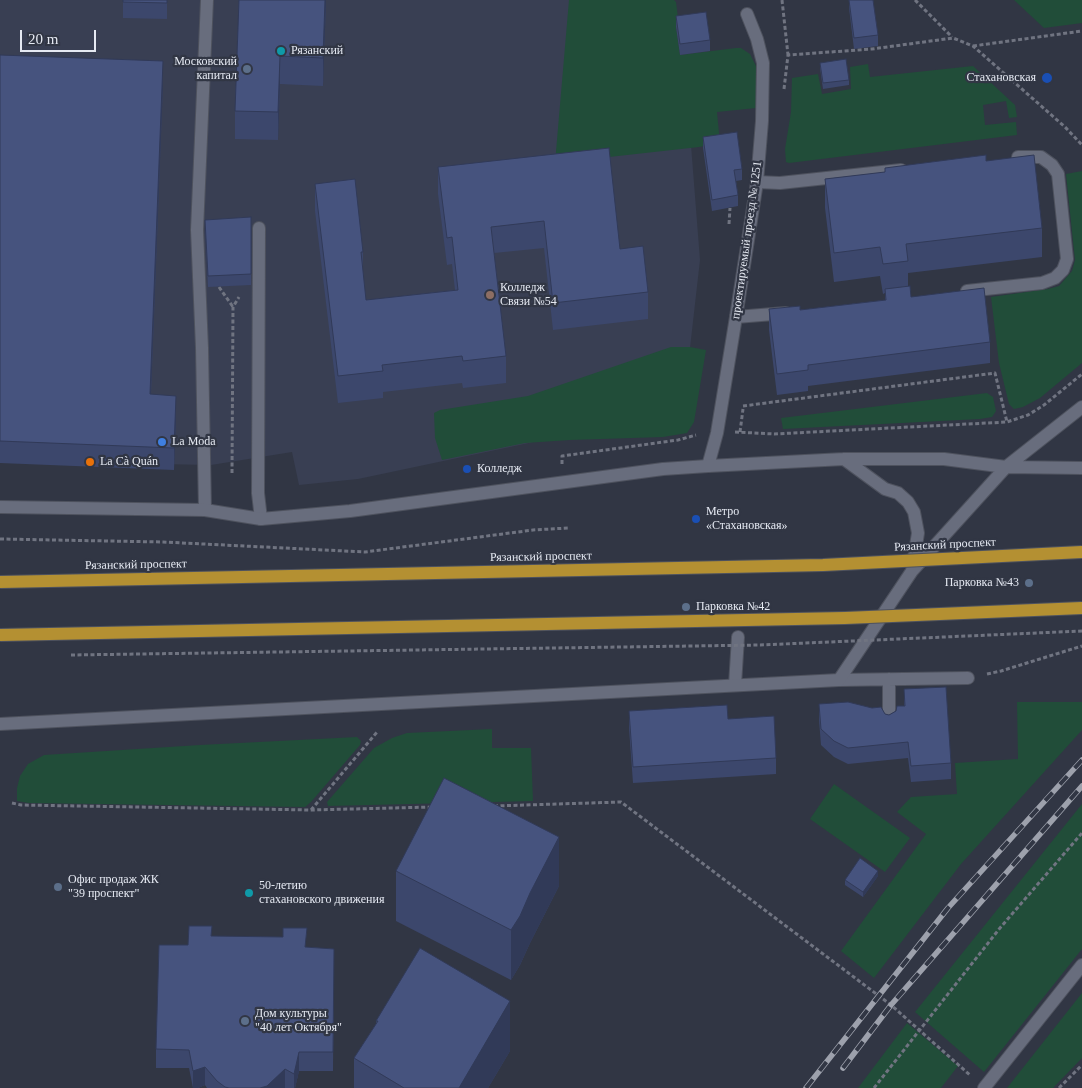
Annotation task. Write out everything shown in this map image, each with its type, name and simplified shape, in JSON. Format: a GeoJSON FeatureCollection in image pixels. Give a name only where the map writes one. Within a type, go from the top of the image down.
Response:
{"type":"FeatureCollection","features":[{"type":"Feature","properties":{"kind":"main road"},"geometry":{"type":"LineString","coordinates":[[204,510],[198,230],[207,0]]}},
{"type":"Feature","properties":{"kind":"main road","name":"проектируемый проезд № 1251"},"geometry":{"type":"LineString","coordinates":[[708,466],[717,432],[757,182],[762,121],[763,63],[758,39],[747,14]]}},
{"type":"Feature","properties":{"kind":"main road"},"geometry":{"type":"LineString","coordinates":[[957,293],[1042,283],[1055,278],[1063,270],[1067,259],[1058,174],[1041,157],[1006,159]]}},
{"type":"Feature","properties":{"kind":"main road"},"geometry":{"type":"LineString","coordinates":[[757,182],[780,183],[918,168]]}},
{"type":"Feature","properties":{"kind":"main road"},"geometry":{"type":"LineString","coordinates":[[259,228],[258,493],[261,519]]}},
{"type":"Feature","properties":{"kind":"main road"},"geometry":{"type":"LineString","coordinates":[[736,317],[800,312]]}},
{"type":"Feature","properties":{"kind":"main road"},"geometry":{"type":"LineString","coordinates":[[838,680],[912,571],[1006,467],[1082,407]]}},
{"type":"Feature","properties":{"kind":"main road"},"geometry":{"type":"LineString","coordinates":[[0,508],[204,510],[261,519],[350,511],[663,469],[708,466],[844,459],[944,459],[1006,467],[1082,468]]}},
{"type":"Feature","properties":{"kind":"main road"},"geometry":{"type":"LineString","coordinates":[[844,459],[885,489],[898,493],[911,507],[914,512],[918,533],[912,571]]}},
{"type":"Feature","properties":{"kind":"main road","name":"Рязанский проспект"},"geometry":{"type":"LineString","coordinates":[[0,582],[823,564],[1082,552]]}},
{"type":"Feature","properties":{"kind":"main road"},"geometry":{"type":"LineString","coordinates":[[0,635],[845,618],[1082,608]]}},
{"type":"Feature","properties":{"kind":"main road"},"geometry":{"type":"LineString","coordinates":[[735,684],[738,637]]}},
{"type":"Feature","properties":{"kind":"main road"},"geometry":{"type":"LineString","coordinates":[[0,724],[735,684],[968,678]]}},
{"type":"Feature","properties":{"kind":"main road"},"geometry":{"type":"LineString","coordinates":[[889,679],[889,723]]}},
{"type":"Feature","properties":{"kind":"main road"},"geometry":{"type":"LineString","coordinates":[[984,1088],[1082,965]]}},
{"type":"Feature","properties":{"kind":"path"},"geometry":{"type":"LineString","coordinates":[[782,0],[788,55],[783,93]]}},
{"type":"Feature","properties":{"kind":"path"},"geometry":{"type":"LineString","coordinates":[[915,0],[953,38],[973,46],[1082,145]]}},
{"type":"Feature","properties":{"kind":"path"},"geometry":{"type":"LineString","coordinates":[[973,46],[1082,31]]}},
{"type":"Feature","properties":{"kind":"path"},"geometry":{"type":"LineString","coordinates":[[788,55],[872,49],[953,38]]}},
{"type":"Feature","properties":{"kind":"path"},"geometry":{"type":"LineString","coordinates":[[218,286],[233,307],[232,473]]}},
{"type":"Feature","properties":{"kind":"path"},"geometry":{"type":"LineString","coordinates":[[743,406],[995,373],[1007,422]]}},
{"type":"Feature","properties":{"kind":"path"},"geometry":{"type":"LineString","coordinates":[[732,432],[794,433],[1007,422],[1028,415],[1044,405],[1082,374]]}},
{"type":"Feature","properties":{"kind":"path"},"geometry":{"type":"LineString","coordinates":[[562,464],[562,456],[678,440],[703,434]]}},
{"type":"Feature","properties":{"kind":"path"},"geometry":{"type":"LineString","coordinates":[[0,539],[163,542],[365,552],[533,530],[568,528]]}},
{"type":"Feature","properties":{"kind":"path"},"geometry":{"type":"LineString","coordinates":[[70,655],[760,645],[1082,630]]}},
{"type":"Feature","properties":{"kind":"path"},"geometry":{"type":"LineString","coordinates":[[968,678],[1001,671],[1082,646]]}},
{"type":"Feature","properties":{"kind":"path"},"geometry":{"type":"LineString","coordinates":[[311,810],[378,731]]}},
{"type":"Feature","properties":{"kind":"path"},"geometry":{"type":"LineString","coordinates":[[12,802],[21,805],[311,810],[437,807]]}},
{"type":"Feature","properties":{"kind":"path"},"geometry":{"type":"LineString","coordinates":[[485,806],[621,802],[891,1006],[984,1088]]}},
{"type":"Feature","properties":{"kind":"path"},"geometry":{"type":"LineString","coordinates":[[874,1088],[1000,928],[1082,833]]}},
{"type":"Feature","properties":{"kind":"path"},"geometry":{"type":"LineString","coordinates":[[1059,1088],[1082,1065]]}},
{"type":"Feature","properties":{"kind":"shaded area"},"geometry":{"type":"Polygon","coordinates":[[[0,0],[578,0],[691,145],[700,260],[681,427],[557,437],[358,479],[299,485],[292,452],[211,465],[0,461],[0,0]]]}},
{"type":"Feature","properties":{"kind":"green space"},"geometry":{"type":"Polygon","coordinates":[[[569,0],[674,0],[676,2],[679,26],[676,27],[680,55],[736,48],[741,48],[750,54],[757,68],[756,108],[717,112],[720,143],[555,163],[569,0]]]}},
{"type":"Feature","properties":{"kind":"green space"},"geometry":{"type":"Polygon","coordinates":[[[1014,0],[1082,0],[1082,23],[1044,28],[1014,0]]]}},
{"type":"Feature","properties":{"kind":"green space"},"geometry":{"type":"Polygon","coordinates":[[[868,64],[870,77],[973,66],[1015,105],[1017,117],[1009,118],[1006,101],[983,105],[985,125],[1016,122],[1017,135],[786,162],[785,149],[791,112],[792,78],[818,74],[822,94],[851,89],[850,67],[868,64]]]}},
{"type":"Feature","properties":{"kind":"green space"},"geometry":{"type":"Polygon","coordinates":[[[1082,171],[1082,363],[1040,398],[1023,407],[1014,409],[1009,404],[999,363],[991,297],[1059,286],[1072,271],[1075,260],[1066,174],[1082,171]]]}},
{"type":"Feature","properties":{"kind":"green space"},"geometry":{"type":"Polygon","coordinates":[[[671,347],[690,347],[706,350],[694,422],[687,433],[663,437],[525,443],[442,460],[435,438],[434,413],[440,410],[528,396],[671,347]]]}},
{"type":"Feature","properties":{"kind":"green space"},"geometry":{"type":"Polygon","coordinates":[[[987,393],[993,397],[996,411],[992,417],[980,419],[783,429],[781,418],[987,393]]]}},
{"type":"Feature","properties":{"kind":"green space"},"geometry":{"type":"Polygon","coordinates":[[[1017,702],[1082,702],[1082,730],[961,864],[874,978],[841,951],[926,834],[897,812],[911,797],[957,794],[955,763],[1018,759],[1017,702]]]}},
{"type":"Feature","properties":{"kind":"green space"},"geometry":{"type":"Polygon","coordinates":[[[492,729],[492,748],[531,748],[533,801],[328,806],[327,802],[374,748],[392,738],[407,733],[492,729]]]}},
{"type":"Feature","properties":{"kind":"green space"},"geometry":{"type":"Polygon","coordinates":[[[357,737],[361,741],[360,745],[305,807],[29,803],[17,801],[17,788],[20,776],[28,764],[44,755],[357,737]]]}},
{"type":"Feature","properties":{"kind":"green space"},"geometry":{"type":"Polygon","coordinates":[[[834,784],[910,838],[885,872],[810,819],[834,784]]]}},
{"type":"Feature","properties":{"kind":"green space"},"geometry":{"type":"Polygon","coordinates":[[[1082,804],[1082,949],[984,1072],[915,1012],[1082,804]]]}},
{"type":"Feature","properties":{"kind":"green space"},"geometry":{"type":"Polygon","coordinates":[[[1082,993],[1082,1058],[1053,1088],[1007,1088],[1082,993]]]}},
{"type":"Feature","properties":{"kind":"green space"},"geometry":{"type":"Polygon","coordinates":[[[907,1023],[958,1066],[941,1088],[858,1088],[907,1023]]]}},
{"type":"Feature","properties":{"kind":"building"},"geometry":{"type":"Polygon","coordinates":[[[123,0],[167,0],[167,3],[123,2],[123,0]]]}},
{"type":"Feature","properties":{"kind":"building","name":"Рязанский"},"geometry":{"type":"Polygon","coordinates":[[[239,0],[325,0],[323,58],[280,56],[278,112],[235,111],[239,0]]]}},
{"type":"Feature","properties":{"kind":"building"},"geometry":{"type":"Polygon","coordinates":[[[849,0],[873,0],[878,35],[854,38],[849,0]]]}},
{"type":"Feature","properties":{"kind":"building"},"geometry":{"type":"Polygon","coordinates":[[[706,12],[710,40],[680,44],[676,16],[706,12]]]}},
{"type":"Feature","properties":{"kind":"building"},"geometry":{"type":"Polygon","coordinates":[[[0,55],[163,61],[150,394],[176,396],[174,448],[0,441],[0,55]]]}},
{"type":"Feature","properties":{"kind":"building"},"geometry":{"type":"Polygon","coordinates":[[[846,59],[849,80],[823,83],[820,63],[846,59]]]}},
{"type":"Feature","properties":{"kind":"building"},"geometry":{"type":"Polygon","coordinates":[[[737,132],[742,169],[734,170],[738,195],[712,200],[703,137],[737,132]]]}},
{"type":"Feature","properties":{"kind":"building"},"geometry":{"type":"Polygon","coordinates":[[[609,148],[620,249],[643,246],[648,292],[553,303],[544,221],[491,227],[506,356],[463,361],[462,356],[382,365],[383,371],[338,376],[315,184],[355,179],[366,300],[458,290],[452,237],[447,238],[438,167],[609,148]]]}},
{"type":"Feature","properties":{"kind":"building"},"geometry":{"type":"Polygon","coordinates":[[[986,155],[986,161],[1034,155],[1042,228],[906,244],[908,261],[883,264],[880,247],[834,253],[825,179],[885,172],[885,168],[986,155]]]}},
{"type":"Feature","properties":{"kind":"building"},"geometry":{"type":"Polygon","coordinates":[[[251,217],[251,274],[208,276],[205,220],[251,217]]]}},
{"type":"Feature","properties":{"kind":"building"},"geometry":{"type":"Polygon","coordinates":[[[910,286],[911,297],[984,288],[990,342],[808,365],[808,370],[777,374],[769,309],[800,306],[800,310],[886,300],[885,289],[910,286]]]}},
{"type":"Feature","properties":{"kind":"building"},"geometry":{"type":"Polygon","coordinates":[[[946,687],[951,763],[911,766],[908,742],[848,748],[834,741],[821,729],[819,704],[848,702],[872,708],[881,707],[885,714],[889,715],[896,711],[897,706],[905,706],[904,689],[946,687]]]}},
{"type":"Feature","properties":{"kind":"building"},"geometry":{"type":"Polygon","coordinates":[[[727,705],[728,719],[774,716],[776,758],[633,767],[629,711],[727,705]]]}},
{"type":"Feature","properties":{"kind":"building"},"geometry":{"type":"Polygon","coordinates":[[[444,778],[559,837],[520,916],[511,930],[396,871],[444,778]]]}},
{"type":"Feature","properties":{"kind":"building"},"geometry":{"type":"Polygon","coordinates":[[[860,858],[878,871],[863,892],[845,880],[860,858]]]}},
{"type":"Feature","properties":{"kind":"building","name":"Дом культуры \"40 лет Октября\""},"geometry":{"type":"Polygon","coordinates":[[[189,926],[212,926],[211,936],[283,937],[283,928],[307,928],[305,947],[334,949],[333,1052],[299,1052],[294,1074],[285,1069],[267,1086],[260,1088],[229,1088],[217,1081],[205,1067],[193,1071],[189,1050],[156,1049],[159,945],[188,945],[189,926]]]}},
{"type":"Feature","properties":{"kind":"building"},"geometry":{"type":"Polygon","coordinates":[[[420,948],[510,1001],[459,1088],[404,1088],[354,1058],[378,1021],[376,1021],[420,948]]]}},
{"type":"Feature","properties":{"kind":"railway"},"geometry":{"type":"LineString","coordinates":[[806,1088],[948,908],[1082,760]]}},
{"type":"Feature","properties":{"kind":"railway"},"geometry":{"type":"LineString","coordinates":[[843,1068],[891,1005],[1082,786]]}},
{"type":"Feature","properties":{"kind":"place","name":"Рязанский"},"geometry":{"type":"Point","coordinates":[281,51]}},
{"type":"Feature","properties":{"kind":"place","name":"Московский капитал"},"geometry":{"type":"Point","coordinates":[247,69]}},
{"type":"Feature","properties":{"kind":"place","name":"Стахановская"},"geometry":{"type":"Point","coordinates":[1047,78]}},
{"type":"Feature","properties":{"kind":"place","name":"Колледж Связи №54"},"geometry":{"type":"Point","coordinates":[490,295]}},
{"type":"Feature","properties":{"kind":"place","name":"La Moda"},"geometry":{"type":"Point","coordinates":[162,442]}},
{"type":"Feature","properties":{"kind":"place","name":"La Cà Quán"},"geometry":{"type":"Point","coordinates":[90,462]}},
{"type":"Feature","properties":{"kind":"place","name":"Колледж"},"geometry":{"type":"Point","coordinates":[467,469]}},
{"type":"Feature","properties":{"kind":"place","name":"Метро «Стахановская»"},"geometry":{"type":"Point","coordinates":[696,519]}},
{"type":"Feature","properties":{"kind":"place","name":"Парковка №43"},"geometry":{"type":"Point","coordinates":[1029,583]}},
{"type":"Feature","properties":{"kind":"place","name":"Парковка №42"},"geometry":{"type":"Point","coordinates":[686,607]}},
{"type":"Feature","properties":{"kind":"place","name":"Офис продаж ЖК \"39 проспект\""},"geometry":{"type":"Point","coordinates":[58,887]}},
{"type":"Feature","properties":{"kind":"place","name":"50-летию стахановского движения"},"geometry":{"type":"Point","coordinates":[249,893]}},
{"type":"Feature","properties":{"kind":"place","name":"Дом культуры \"40 лет Октября\""},"geometry":{"type":"Point","coordinates":[245,1021]}}]}
